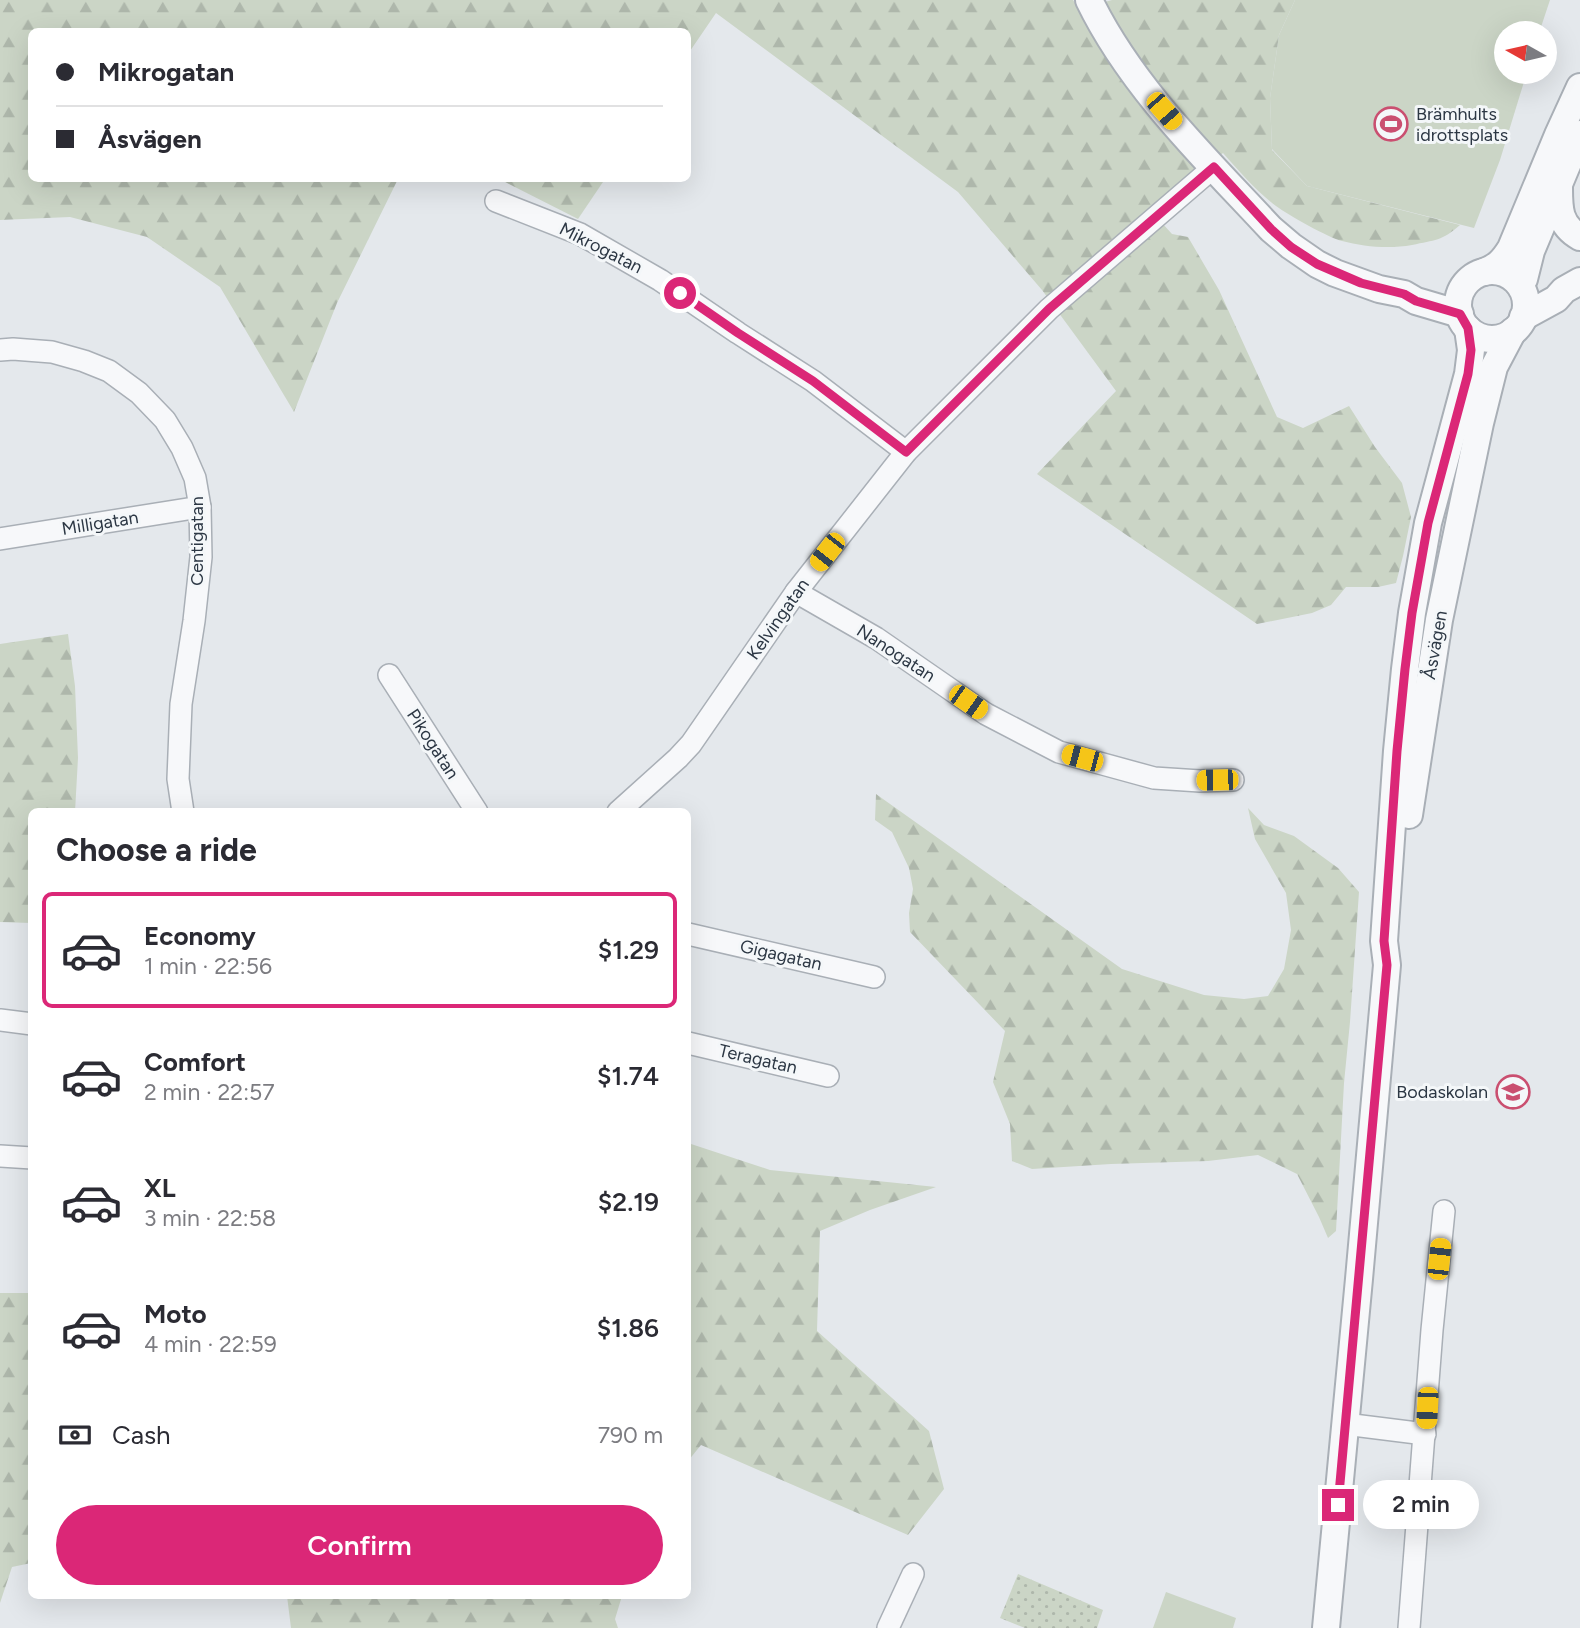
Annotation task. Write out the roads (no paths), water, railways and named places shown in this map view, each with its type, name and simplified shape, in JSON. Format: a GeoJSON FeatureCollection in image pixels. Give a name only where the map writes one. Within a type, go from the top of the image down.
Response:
{"type":"FeatureCollection","features":[{"type":"Feature","properties":{"kind":"street"},"geometry":{"type":"LineString","coordinates":[[1089,0],[1109,38],[1164,111],[1271,229],[1291,247],[1317,264],[1378,289],[1404,294],[1464,321],[1477,335],[1493,338],[1503,336],[1572,286]]}},
{"type":"Feature","properties":{"kind":"street"},"geometry":{"type":"LineString","coordinates":[[1464,321],[1459,299],[1462,289],[1504,260],[1580,87]]}},
{"type":"Feature","properties":{"kind":"street"},"geometry":{"type":"LineString","coordinates":[[1520,286],[1531,251],[1580,134]]}},
{"type":"Feature","properties":{"kind":"street","name":"Kelvingatan"},"geometry":{"type":"LineString","coordinates":[[622,808],[691,744],[796,592],[906,452],[1049,309],[1214,167]]}},
{"type":"Feature","properties":{"kind":"street"},"geometry":{"type":"LineString","coordinates":[[1559,181],[1559,202],[1565,225],[1580,237]]}},
{"type":"Feature","properties":{"kind":"street","name":"Mikrogatan"},"geometry":{"type":"LineString","coordinates":[[496,201],[580,234],[660,280],[813,381],[906,452]]}},
{"type":"Feature","properties":{"kind":"street"},"geometry":{"type":"LineString","coordinates":[[1404,294],[1439,291],[1495,271],[1506,274],[1520,286],[1526,304],[1518,324]]}},
{"type":"Feature","properties":{"kind":"street"},"geometry":{"type":"LineString","coordinates":[[1520,286],[1572,286]]}},
{"type":"Feature","properties":{"kind":"street","name":"Åsvägen"},"geometry":{"type":"LineString","coordinates":[[1326,1628],[1387,965],[1385,914],[1406,655],[1428,523],[1468,374],[1471,350],[1464,321]]}},
{"type":"Feature","properties":{"kind":"street","name":"Åsvägen"},"geometry":{"type":"LineString","coordinates":[[1387,965],[1395,944],[1421,728],[1442,606],[1488,387],[1494,367],[1518,324]]}},
{"type":"Feature","properties":{"kind":"street","name":"Centigatan"},"geometry":{"type":"LineString","coordinates":[[0,350],[52,352],[109,371],[139,393],[165,420],[182,448],[195,478],[200,507],[200,570],[181,704],[177,779],[182,808]]}},
{"type":"Feature","properties":{"kind":"street","name":"Milligatan"},"geometry":{"type":"LineString","coordinates":[[0,539],[200,507]]}},
{"type":"Feature","properties":{"kind":"street","name":"Nanogatan"},"geometry":{"type":"LineString","coordinates":[[796,592],[876,638],[986,714],[1059,752],[1154,778],[1233,780]]}},
{"type":"Feature","properties":{"kind":"street","name":"Pikogatan"},"geometry":{"type":"LineString","coordinates":[[389,675],[474,808]]}},
{"type":"Feature","properties":{"kind":"street","name":"Gigagatan"},"geometry":{"type":"LineString","coordinates":[[691,935],[874,977]]}},
{"type":"Feature","properties":{"kind":"street"},"geometry":{"type":"LineString","coordinates":[[0,1020],[28,1024]]}},
{"type":"Feature","properties":{"kind":"street","name":"Teragatan"},"geometry":{"type":"LineString","coordinates":[[691,1044],[828,1076]]}},
{"type":"Feature","properties":{"kind":"street"},"geometry":{"type":"LineString","coordinates":[[0,1156],[28,1158]]}},
{"type":"Feature","properties":{"kind":"street"},"geometry":{"type":"LineString","coordinates":[[1409,1628],[1444,1211]]}},
{"type":"Feature","properties":{"kind":"street"},"geometry":{"type":"LineString","coordinates":[[1345,1424],[1425,1434]]}},
{"type":"Feature","properties":{"kind":"street"},"geometry":{"type":"LineString","coordinates":[[888,1628],[913,1574]]}},
{"type":"Feature","properties":{"kind":"place","name":"Brämhults idrottsplats"},"geometry":{"type":"Point","coordinates":[1391,124]}},
{"type":"Feature","properties":{"kind":"place","name":"Bodaskolan"},"geometry":{"type":"Point","coordinates":[1513,1092]}}]}
